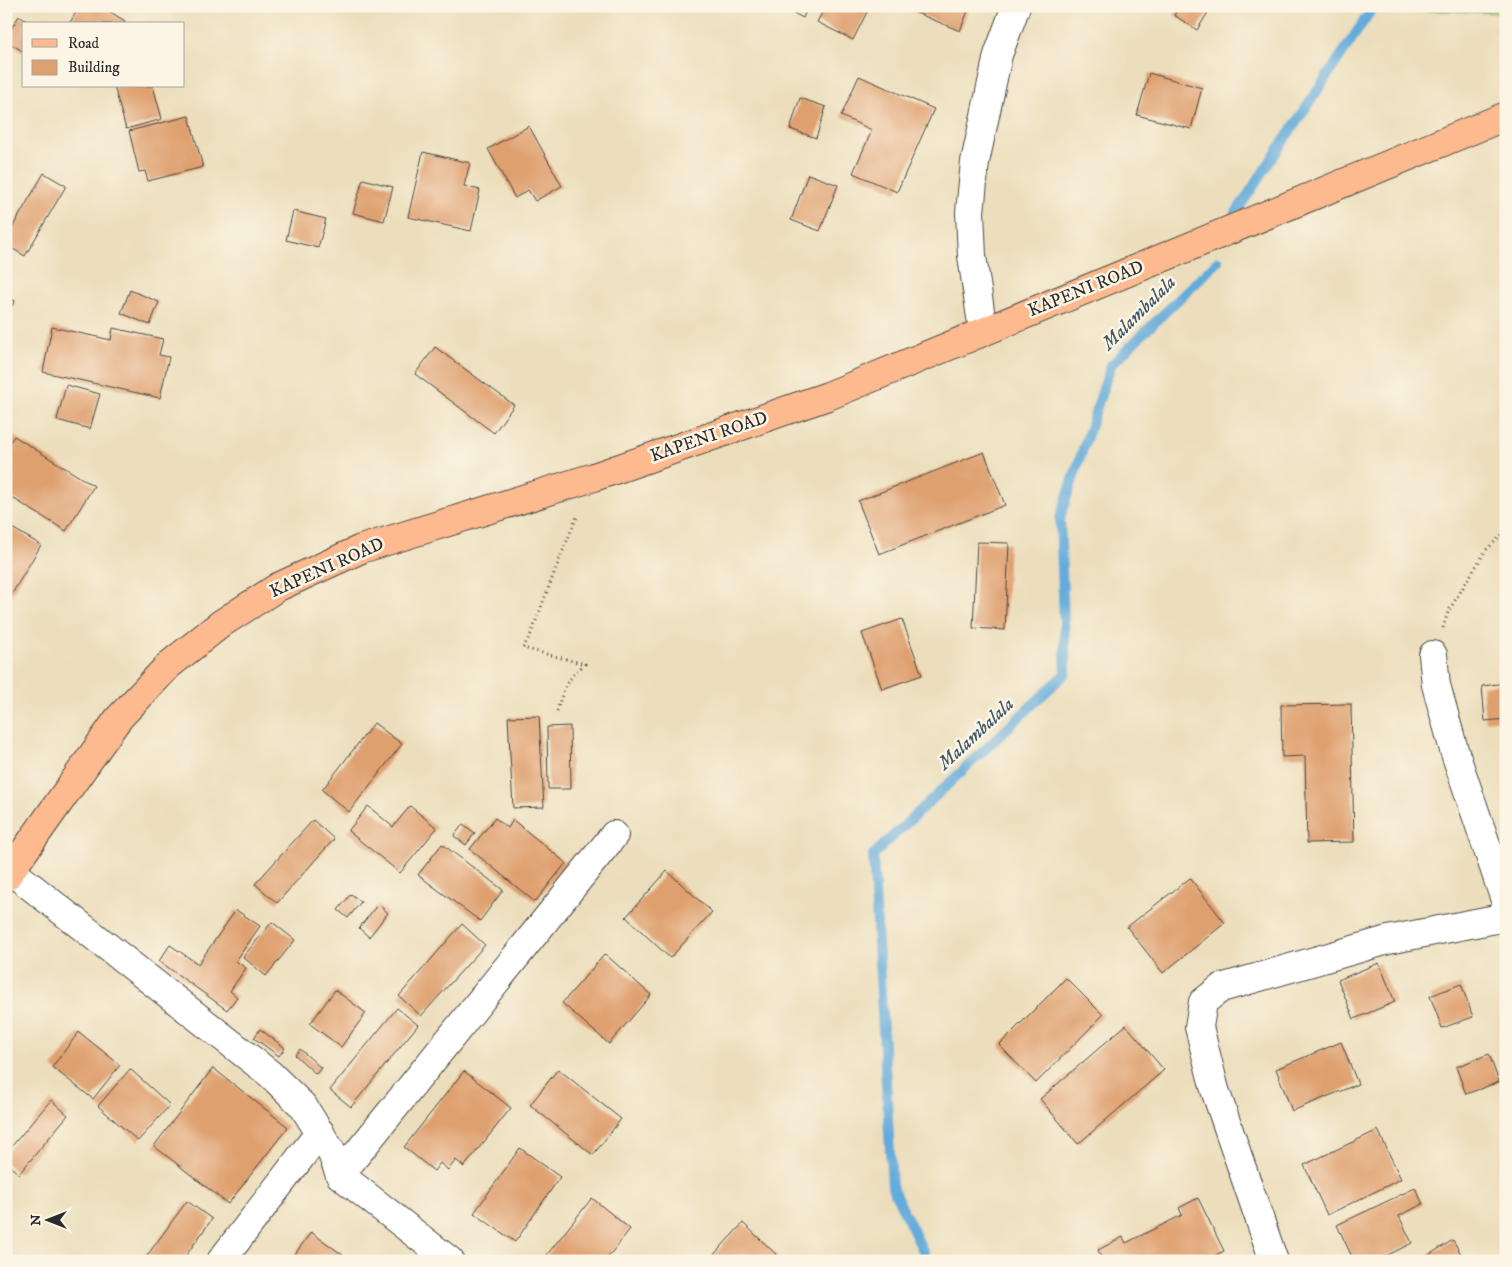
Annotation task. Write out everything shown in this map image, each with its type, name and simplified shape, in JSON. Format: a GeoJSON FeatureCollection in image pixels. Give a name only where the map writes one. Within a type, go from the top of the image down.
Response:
{"type":"FeatureCollection","features":[{"type":"Feature","properties":{"kind":"main road","name":"KAPENI ROAD"},"geometry":{"type":"LineString","coordinates":[[9,874],[118,719],[169,665],[222,623],[278,586],[361,549],[594,477],[828,396],[1506,116]]}},
{"type":"Feature","properties":{"kind":"street"},"geometry":{"type":"LineString","coordinates":[[984,331],[972,256],[970,212],[975,162],[998,55],[1016,6]]}},
{"type":"Feature","properties":{"kind":"street"},"geometry":{"type":"LineString","coordinates":[[1433,655],[1436,685],[1454,750],[1506,903]]}},
{"type":"Feature","properties":{"kind":"street"},"geometry":{"type":"LineString","coordinates":[[340,1175],[614,835]]}},
{"type":"Feature","properties":{"kind":"street"},"geometry":{"type":"LineString","coordinates":[[9,874],[270,1074],[303,1106],[331,1151],[340,1175],[450,1261]]}},
{"type":"Feature","properties":{"kind":"street"},"geometry":{"type":"LineString","coordinates":[[1274,1261],[1214,1090],[1199,1027],[1203,1002],[1221,988],[1379,943],[1506,917]]}},
{"type":"Feature","properties":{"kind":"street"},"geometry":{"type":"LineString","coordinates":[[221,1261],[320,1132]]}},
{"type":"Feature","properties":{"kind":"path"},"geometry":{"type":"LineString","coordinates":[[557,711],[572,674],[585,664],[523,648],[531,634],[594,477]]}},
{"type":"Feature","properties":{"kind":"path"},"geometry":{"type":"LineString","coordinates":[[1433,655],[1448,612],[1486,550],[1506,531]]}},
{"type":"Feature","properties":{"kind":"green space"},"geometry":{"type":"Polygon","coordinates":[[[1405,6],[1506,6],[1506,13],[1403,10],[1405,6]]]}},
{"type":"Feature","properties":{"kind":"building"},"geometry":{"type":"Polygon","coordinates":[[[80,6],[101,6],[125,21],[125,22],[70,22],[80,6]]]}},
{"type":"Feature","properties":{"kind":"building"},"geometry":{"type":"Polygon","coordinates":[[[780,6],[808,6],[803,18],[780,6]]]}},
{"type":"Feature","properties":{"kind":"building"},"geometry":{"type":"Polygon","coordinates":[[[826,6],[870,6],[853,40],[817,22],[826,6]]]}},
{"type":"Feature","properties":{"kind":"building"},"geometry":{"type":"Polygon","coordinates":[[[900,6],[970,6],[960,31],[900,6]]]}},
{"type":"Feature","properties":{"kind":"building"},"geometry":{"type":"Polygon","coordinates":[[[1180,6],[1212,6],[1197,30],[1174,15],[1180,6]]]}},
{"type":"Feature","properties":{"kind":"building"},"geometry":{"type":"Polygon","coordinates":[[[19,16],[28,22],[22,22],[22,51],[6,41],[6,37],[19,16]]]}},
{"type":"Feature","properties":{"kind":"building"},"geometry":{"type":"Polygon","coordinates":[[[1149,73],[1202,88],[1191,129],[1137,115],[1149,73]]]}},
{"type":"Feature","properties":{"kind":"building"},"geometry":{"type":"Polygon","coordinates":[[[859,76],[934,109],[897,192],[853,173],[872,130],[841,116],[859,76]]]}},
{"type":"Feature","properties":{"kind":"building"},"geometry":{"type":"Polygon","coordinates":[[[115,88],[154,88],[162,119],[126,129],[115,88]]]}},
{"type":"Feature","properties":{"kind":"building"},"geometry":{"type":"Polygon","coordinates":[[[800,98],[826,107],[816,138],[790,129],[800,98]]]}},
{"type":"Feature","properties":{"kind":"building"},"geometry":{"type":"Polygon","coordinates":[[[189,116],[203,167],[148,181],[145,171],[139,172],[129,131],[189,116]]]}},
{"type":"Feature","properties":{"kind":"building"},"geometry":{"type":"Polygon","coordinates":[[[529,126],[562,186],[535,201],[528,190],[515,198],[488,149],[529,126]]]}},
{"type":"Feature","properties":{"kind":"building"},"geometry":{"type":"Polygon","coordinates":[[[423,152],[470,163],[464,186],[480,190],[471,231],[408,217],[423,152]]]}},
{"type":"Feature","properties":{"kind":"building"},"geometry":{"type":"Polygon","coordinates":[[[44,173],[66,186],[25,256],[6,245],[6,238],[44,173]]]}},
{"type":"Feature","properties":{"kind":"building"},"geometry":{"type":"Polygon","coordinates":[[[808,174],[838,185],[820,231],[791,220],[808,174]]]}},
{"type":"Feature","properties":{"kind":"building"},"geometry":{"type":"Polygon","coordinates":[[[363,179],[393,187],[384,221],[353,213],[363,179]]]}},
{"type":"Feature","properties":{"kind":"building"},"geometry":{"type":"Polygon","coordinates":[[[293,211],[326,219],[318,248],[286,240],[293,211]]]}},
{"type":"Feature","properties":{"kind":"building"},"geometry":{"type":"Polygon","coordinates":[[[130,290],[159,302],[150,325],[121,313],[130,290]]]}},
{"type":"Feature","properties":{"kind":"building"},"geometry":{"type":"Polygon","coordinates":[[[6,295],[15,301],[6,315],[6,295]]]}},
{"type":"Feature","properties":{"kind":"building"},"geometry":{"type":"Polygon","coordinates":[[[52,327],[111,340],[113,328],[163,339],[159,355],[169,357],[160,398],[43,372],[52,327]]]}},
{"type":"Feature","properties":{"kind":"building"},"geometry":{"type":"Polygon","coordinates":[[[435,347],[514,405],[494,433],[415,374],[435,347]]]}},
{"type":"Feature","properties":{"kind":"building"},"geometry":{"type":"Polygon","coordinates":[[[66,385],[100,394],[90,429],[57,420],[66,385]]]}},
{"type":"Feature","properties":{"kind":"building"},"geometry":{"type":"Polygon","coordinates":[[[14,436],[94,486],[66,531],[6,494],[6,448],[14,436]]]}},
{"type":"Feature","properties":{"kind":"building"},"geometry":{"type":"Polygon","coordinates":[[[984,452],[1005,505],[879,554],[858,501],[984,452]]]}},
{"type":"Feature","properties":{"kind":"building"},"geometry":{"type":"Polygon","coordinates":[[[12,528],[41,545],[6,604],[6,537],[12,528]]]}},
{"type":"Feature","properties":{"kind":"building"},"geometry":{"type":"Polygon","coordinates":[[[977,542],[1009,543],[1005,630],[973,628],[977,542]]]}},
{"type":"Feature","properties":{"kind":"building"},"geometry":{"type":"Polygon","coordinates":[[[902,619],[922,675],[882,689],[862,633],[902,619]]]}},
{"type":"Feature","properties":{"kind":"building"},"geometry":{"type":"Polygon","coordinates":[[[1506,683],[1506,719],[1485,721],[1482,686],[1506,683]]]}},
{"type":"Feature","properties":{"kind":"building"},"geometry":{"type":"Polygon","coordinates":[[[1351,704],[1354,842],[1307,843],[1305,756],[1282,757],[1281,705],[1351,704]]]}},
{"type":"Feature","properties":{"kind":"building"},"geometry":{"type":"Polygon","coordinates":[[[539,716],[544,807],[513,808],[508,717],[539,716]]]}},
{"type":"Feature","properties":{"kind":"building"},"geometry":{"type":"Polygon","coordinates":[[[374,723],[402,744],[349,812],[322,790],[374,723]]]}},
{"type":"Feature","properties":{"kind":"building"},"geometry":{"type":"Polygon","coordinates":[[[570,726],[571,789],[548,789],[547,727],[570,726]]]}},
{"type":"Feature","properties":{"kind":"building"},"geometry":{"type":"Polygon","coordinates":[[[368,806],[393,827],[410,806],[437,828],[400,873],[348,831],[368,806]]]}},
{"type":"Feature","properties":{"kind":"building"},"geometry":{"type":"Polygon","coordinates":[[[495,818],[508,828],[513,820],[566,863],[535,902],[470,849],[495,818]]]}},
{"type":"Feature","properties":{"kind":"building"},"geometry":{"type":"Polygon","coordinates":[[[313,820],[334,839],[277,903],[255,884],[313,820]]]}},
{"type":"Feature","properties":{"kind":"building"},"geometry":{"type":"Polygon","coordinates":[[[463,824],[475,833],[466,845],[454,836],[463,824]]]}},
{"type":"Feature","properties":{"kind":"building"},"geometry":{"type":"Polygon","coordinates":[[[442,844],[503,890],[480,921],[418,875],[442,844]]]}},
{"type":"Feature","properties":{"kind":"building"},"geometry":{"type":"Polygon","coordinates":[[[667,871],[712,912],[670,958],[626,917],[667,871]]]}},
{"type":"Feature","properties":{"kind":"building"},"geometry":{"type":"Polygon","coordinates":[[[1190,878],[1225,923],[1163,973],[1127,927],[1190,878]]]}},
{"type":"Feature","properties":{"kind":"building"},"geometry":{"type":"Polygon","coordinates":[[[351,894],[361,902],[348,918],[338,910],[351,894]]]}},
{"type":"Feature","properties":{"kind":"building"},"geometry":{"type":"Polygon","coordinates":[[[378,904],[388,913],[369,937],[359,928],[378,904]]]}},
{"type":"Feature","properties":{"kind":"building"},"geometry":{"type":"Polygon","coordinates":[[[236,910],[260,926],[236,961],[246,968],[230,991],[237,997],[227,1010],[159,961],[170,945],[198,964],[236,910]]]}},
{"type":"Feature","properties":{"kind":"building"},"geometry":{"type":"Polygon","coordinates":[[[272,922],[295,940],[266,976],[243,957],[272,922]]]}},
{"type":"Feature","properties":{"kind":"building"},"geometry":{"type":"Polygon","coordinates":[[[462,924],[485,945],[421,1016],[399,996],[462,924]]]}},
{"type":"Feature","properties":{"kind":"building"},"geometry":{"type":"Polygon","coordinates":[[[605,954],[651,995],[609,1044],[562,1003],[605,954]]]}},
{"type":"Feature","properties":{"kind":"building"},"geometry":{"type":"Polygon","coordinates":[[[1379,963],[1395,1002],[1354,1019],[1338,980],[1379,963]]]}},
{"type":"Feature","properties":{"kind":"building"},"geometry":{"type":"Polygon","coordinates":[[[1066,978],[1103,1015],[1036,1083],[999,1045],[1066,978]]]}},
{"type":"Feature","properties":{"kind":"building"},"geometry":{"type":"Polygon","coordinates":[[[1461,984],[1473,1017],[1442,1028],[1430,996],[1461,984]]]}},
{"type":"Feature","properties":{"kind":"building"},"geometry":{"type":"Polygon","coordinates":[[[335,990],[366,1013],[341,1047],[310,1024],[335,990]]]}},
{"type":"Feature","properties":{"kind":"building"},"geometry":{"type":"Polygon","coordinates":[[[397,1008],[418,1025],[351,1107],[330,1090],[397,1008]]]}},
{"type":"Feature","properties":{"kind":"building"},"geometry":{"type":"Polygon","coordinates":[[[1126,1025],[1164,1070],[1078,1144],[1040,1099],[1126,1025]]]}},
{"type":"Feature","properties":{"kind":"building"},"geometry":{"type":"Polygon","coordinates":[[[260,1029],[285,1048],[279,1056],[254,1038],[260,1029]]]}},
{"type":"Feature","properties":{"kind":"building"},"geometry":{"type":"Polygon","coordinates":[[[79,1032],[120,1065],[93,1099],[52,1067],[79,1032]]]}},
{"type":"Feature","properties":{"kind":"building"},"geometry":{"type":"Polygon","coordinates":[[[1341,1042],[1358,1084],[1292,1111],[1276,1069],[1341,1042]]]}},
{"type":"Feature","properties":{"kind":"building"},"geometry":{"type":"Polygon","coordinates":[[[300,1049],[321,1068],[316,1074],[295,1055],[300,1049]]]}},
{"type":"Feature","properties":{"kind":"building"},"geometry":{"type":"Polygon","coordinates":[[[1489,1054],[1499,1082],[1466,1094],[1456,1067],[1489,1054]]]}},
{"type":"Feature","properties":{"kind":"building"},"geometry":{"type":"Polygon","coordinates":[[[213,1068],[288,1127],[228,1204],[154,1146],[213,1068]]]}},
{"type":"Feature","properties":{"kind":"building"},"geometry":{"type":"Polygon","coordinates":[[[130,1069],[170,1105],[138,1141],[98,1106],[130,1069]]]}},
{"type":"Feature","properties":{"kind":"building"},"geometry":{"type":"Polygon","coordinates":[[[558,1069],[621,1119],[593,1155],[530,1105],[558,1069]]]}},
{"type":"Feature","properties":{"kind":"building"},"geometry":{"type":"Polygon","coordinates":[[[464,1071],[511,1108],[464,1167],[456,1160],[448,1170],[440,1163],[434,1171],[404,1147],[464,1071]]]}},
{"type":"Feature","properties":{"kind":"building"},"geometry":{"type":"Polygon","coordinates":[[[51,1100],[68,1115],[19,1174],[6,1163],[6,1153],[51,1100]]]}},
{"type":"Feature","properties":{"kind":"building"},"geometry":{"type":"Polygon","coordinates":[[[1378,1130],[1401,1179],[1327,1215],[1304,1165],[1378,1130]]]}},
{"type":"Feature","properties":{"kind":"building"},"geometry":{"type":"Polygon","coordinates":[[[520,1148],[560,1177],[515,1242],[474,1213],[520,1148]]]}},
{"type":"Feature","properties":{"kind":"building"},"geometry":{"type":"Polygon","coordinates":[[[1415,1188],[1423,1204],[1399,1216],[1412,1243],[1376,1261],[1354,1261],[1337,1225],[1415,1188]]]}},
{"type":"Feature","properties":{"kind":"building"},"geometry":{"type":"Polygon","coordinates":[[[592,1198],[630,1229],[605,1261],[542,1261],[592,1198]]]}},
{"type":"Feature","properties":{"kind":"building"},"geometry":{"type":"Polygon","coordinates":[[[1198,1198],[1224,1251],[1208,1259],[1209,1261],[1103,1261],[1098,1250],[1123,1237],[1126,1243],[1182,1215],[1179,1208],[1198,1198]]]}},
{"type":"Feature","properties":{"kind":"building"},"geometry":{"type":"Polygon","coordinates":[[[187,1201],[212,1219],[182,1261],[143,1261],[187,1201]]]}},
{"type":"Feature","properties":{"kind":"building"},"geometry":{"type":"Polygon","coordinates":[[[743,1223],[778,1256],[774,1261],[708,1261],[743,1223]]]}},
{"type":"Feature","properties":{"kind":"building"},"geometry":{"type":"Polygon","coordinates":[[[311,1232],[343,1255],[339,1261],[290,1261],[311,1232]]]}},
{"type":"Feature","properties":{"kind":"building"},"geometry":{"type":"Polygon","coordinates":[[[1453,1240],[1465,1261],[1419,1261],[1453,1240]]]}},
{"type":"Feature","properties":{"kind":"waterway","name":"Malambalala"},"geometry":{"type":"LineString","coordinates":[[1231,220],[1374,6]]}},
{"type":"Feature","properties":{"kind":"waterway","name":"Malambalala"},"geometry":{"type":"LineString","coordinates":[[928,1261],[892,1187],[873,855],[1066,673],[1060,518],[1111,365],[1218,261]]}}]}
